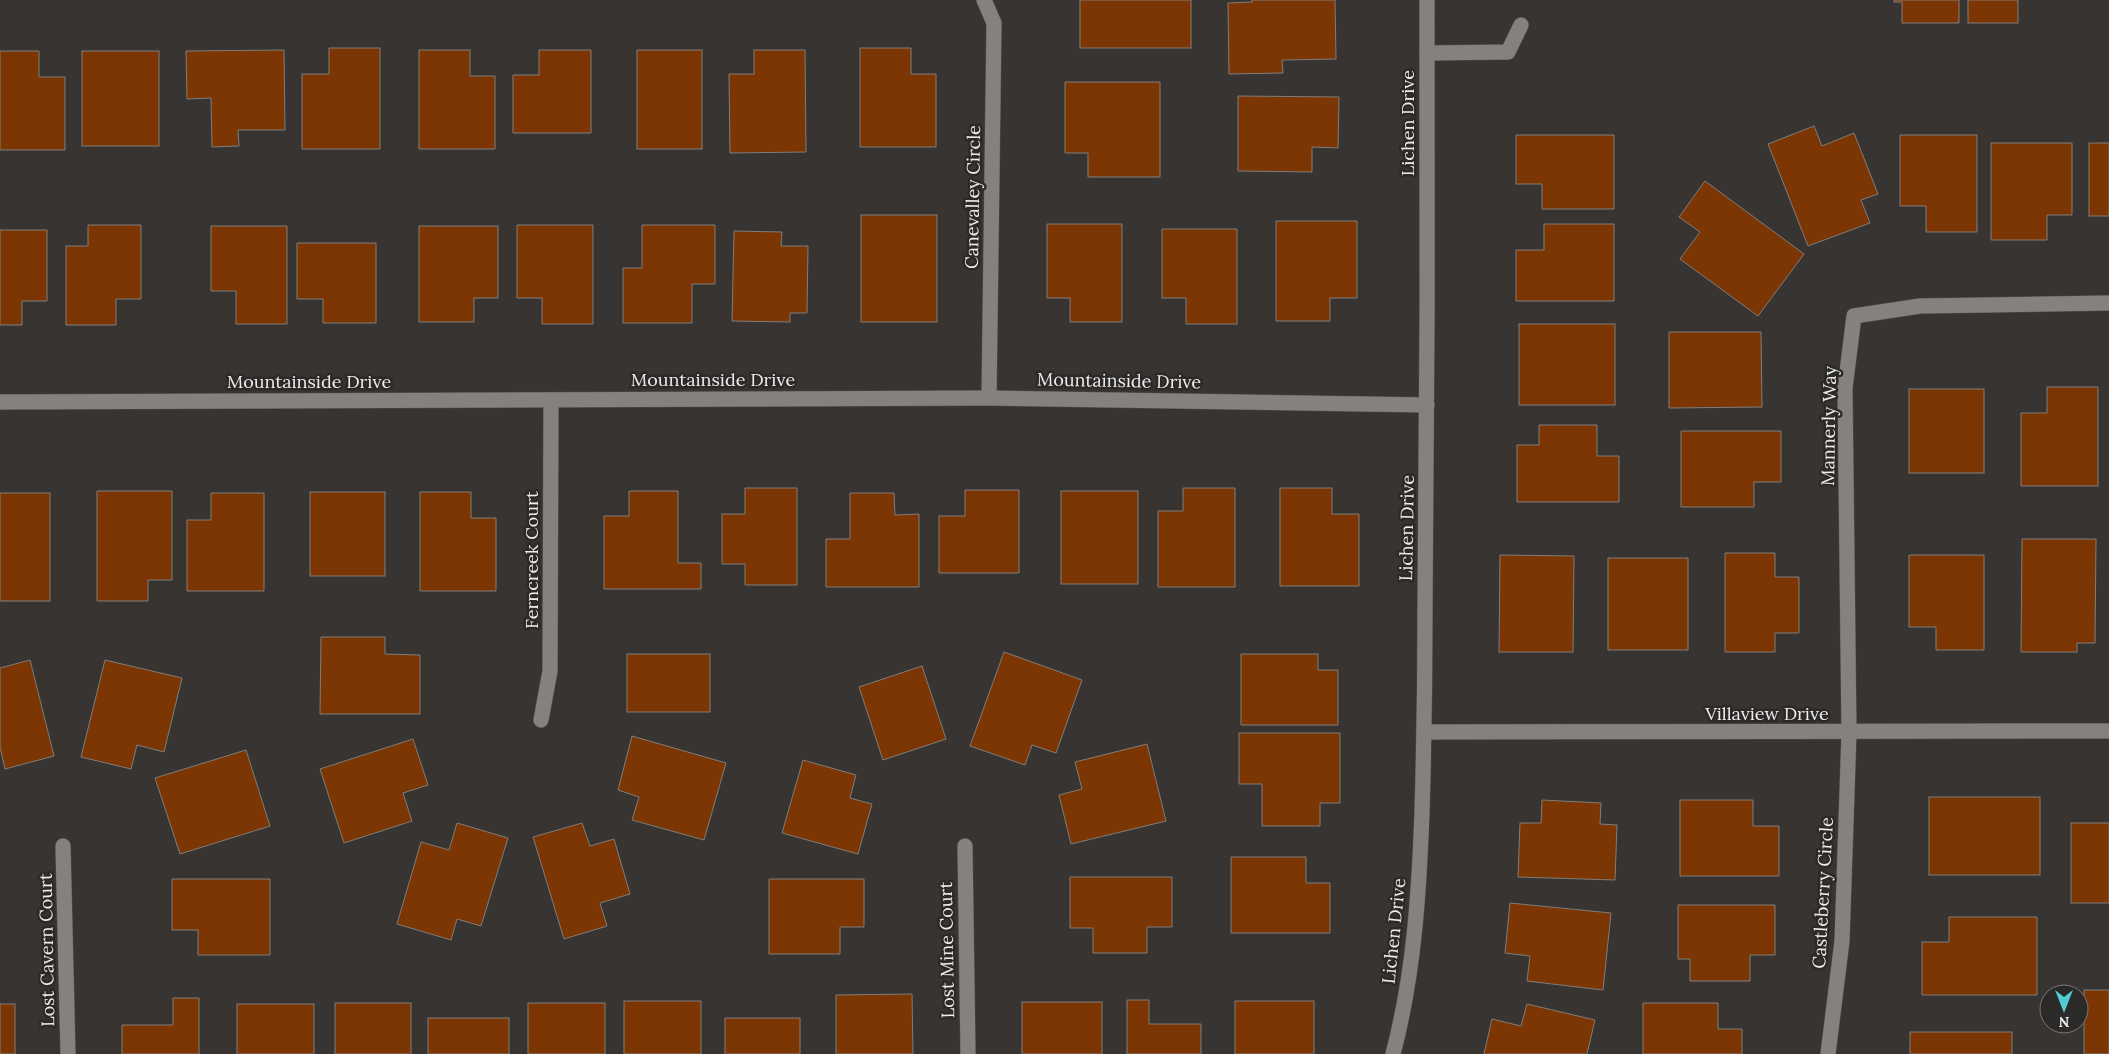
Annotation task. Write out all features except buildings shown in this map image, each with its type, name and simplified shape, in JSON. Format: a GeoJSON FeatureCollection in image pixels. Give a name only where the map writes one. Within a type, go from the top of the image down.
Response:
{"type":"FeatureCollection","features":[{"type":"Feature","properties":{"kind":"street","name":"Canevalley Circle"},"geometry":{"type":"LineString","coordinates":[[984,0],[994,23],[989,398]]}},
{"type":"Feature","properties":{"kind":"street","name":"Lichen Drive"},"geometry":{"type":"LineString","coordinates":[[1393,1054],[1408,989],[1418,901],[1424,732],[1427,405],[1427,0]]}},
{"type":"Feature","properties":{"kind":"street"},"geometry":{"type":"LineString","coordinates":[[1427,53],[1508,52],[1521,25]]}},
{"type":"Feature","properties":{"kind":"street","name":"Mannerly Way"},"geometry":{"type":"LineString","coordinates":[[1848,733],[1845,388],[1854,316],[1920,306],[2109,304]]}},
{"type":"Feature","properties":{"kind":"street","name":"Mountainside Drive"},"geometry":{"type":"LineString","coordinates":[[0,402],[989,398],[1427,405]]}},
{"type":"Feature","properties":{"kind":"street","name":"Ferncreek Court"},"geometry":{"type":"LineString","coordinates":[[541,720],[550,671],[551,400]]}},
{"type":"Feature","properties":{"kind":"street","name":"Villaview Drive"},"geometry":{"type":"LineString","coordinates":[[1424,732],[1848,733],[2109,731]]}},
{"type":"Feature","properties":{"kind":"street","name":"Castleberry Circle"},"geometry":{"type":"LineString","coordinates":[[1828,1054],[1842,941],[1848,733]]}},
{"type":"Feature","properties":{"kind":"street","name":"Lost Cavern Court"},"geometry":{"type":"LineString","coordinates":[[63,846],[68,1054]]}},
{"type":"Feature","properties":{"kind":"street","name":"Lost Mine Court"},"geometry":{"type":"LineString","coordinates":[[965,846],[968,1054]]}}]}
